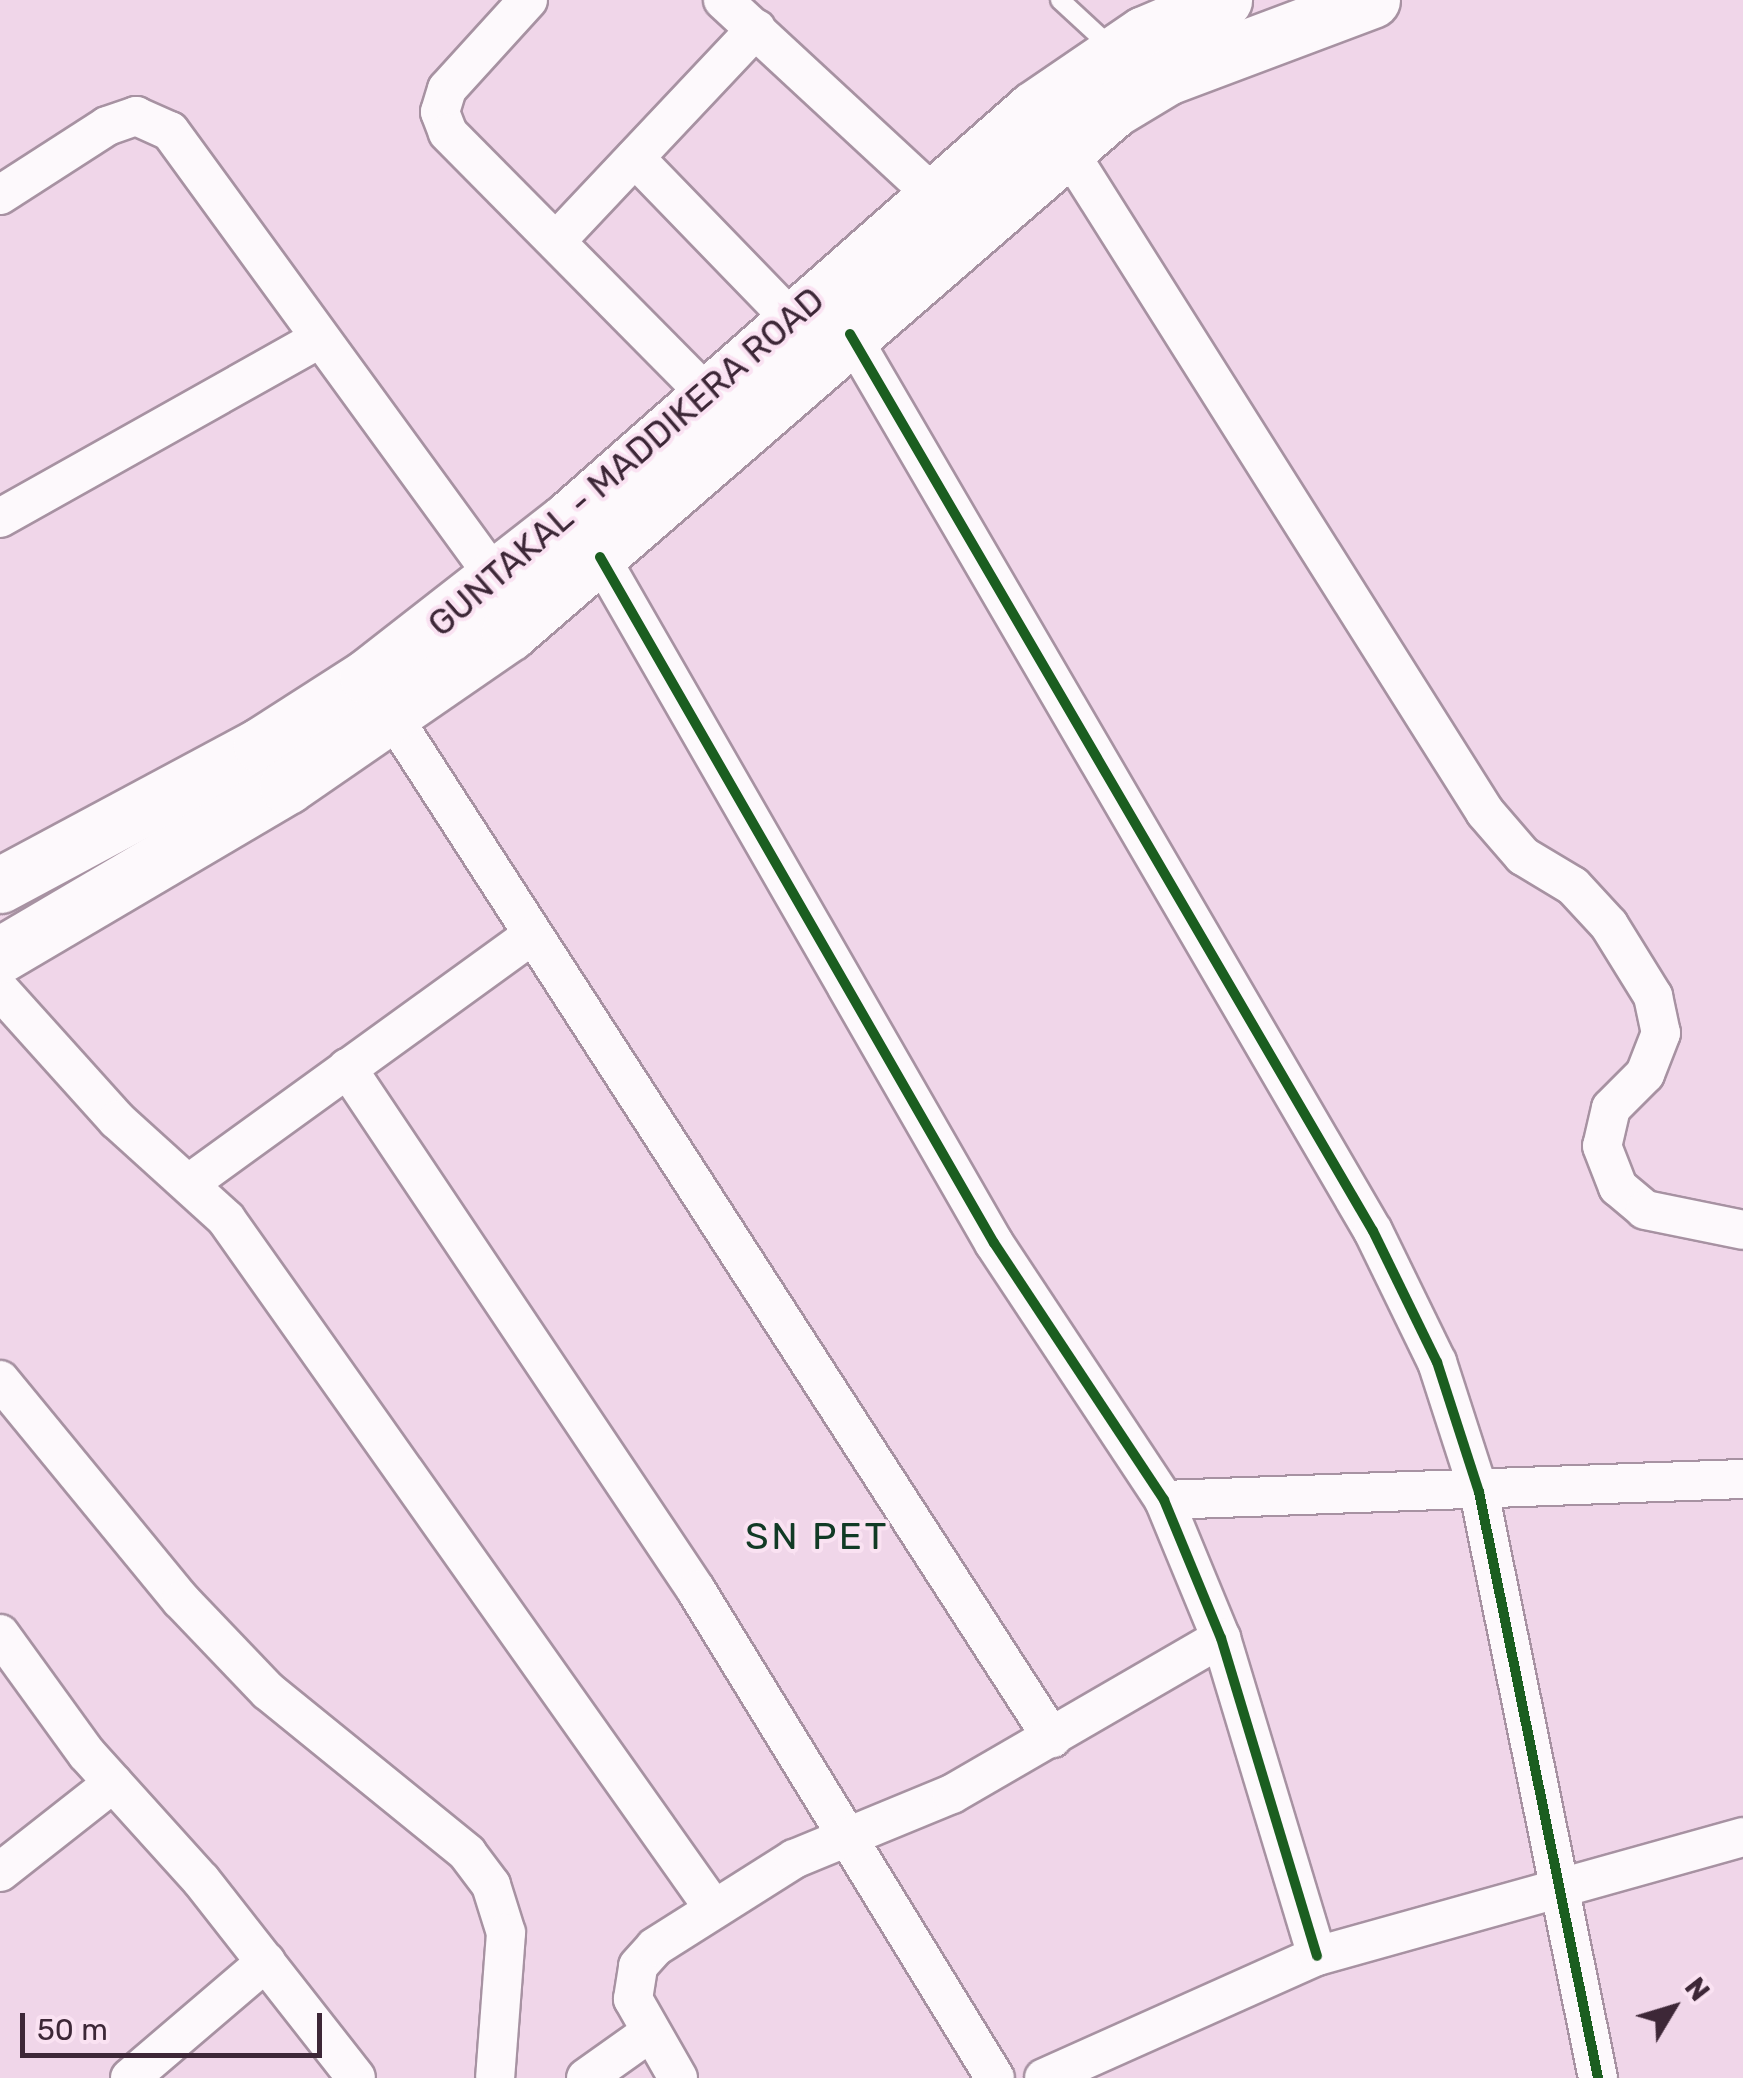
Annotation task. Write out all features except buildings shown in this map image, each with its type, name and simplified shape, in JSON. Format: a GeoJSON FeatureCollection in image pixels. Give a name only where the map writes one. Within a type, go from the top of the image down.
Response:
{"type":"FeatureCollection","features":[{"type":"Feature","properties":{"kind":"main road","name":"GUNTAKAL - MADDIKERA ROAD"},"geometry":{"type":"LineString","coordinates":[[0,884],[260,745],[380,697],[497,580],[1034,109],[1116,52],[1224,0]]}},
{"type":"Feature","properties":{"kind":"main road","name":"GUNTAKAL - MADDIKERA ROAD"},"geometry":{"type":"LineString","coordinates":[[0,955],[380,697],[600,558],[1065,146],[1167,77],[1372,0]]}},
{"type":"Feature","properties":{"kind":"street"},"geometry":{"type":"LineString","coordinates":[[528,0],[447,89],[440,112],[448,133],[558,239],[709,398]]}},
{"type":"Feature","properties":{"kind":"street"},"geometry":{"type":"LineString","coordinates":[[723,0],[935,196]]}},
{"type":"Feature","properties":{"kind":"street"},"geometry":{"type":"LineString","coordinates":[[558,239],[756,29]]}},
{"type":"Feature","properties":{"kind":"street"},"geometry":{"type":"LineString","coordinates":[[0,195],[107,126],[136,116],[170,131],[497,580]]}},
{"type":"Feature","properties":{"kind":"street"},"geometry":{"type":"LineString","coordinates":[[1065,146],[1484,812],[1523,856],[1573,886],[1609,924],[1653,996],[1661,1033],[1646,1074],[1611,1108],[1602,1146],[1618,1187],[1644,1210],[1743,1230]]}},
{"type":"Feature","properties":{"kind":"street"},"geometry":{"type":"LineString","coordinates":[[635,158],[793,320]]}},
{"type":"Feature","properties":{"kind":"street"},"geometry":{"type":"LineString","coordinates":[[850,334],[1373,1231],[1437,1362],[1480,1492],[1598,2078]]}},
{"type":"Feature","properties":{"kind":"street"},"geometry":{"type":"LineString","coordinates":[[0,517],[319,339]]}},
{"type":"Feature","properties":{"kind":"street"},"geometry":{"type":"LineString","coordinates":[[600,558],[994,1242],[1164,1500],[1222,1638],[1317,1956]]}},
{"type":"Feature","properties":{"kind":"street"},"geometry":{"type":"LineString","coordinates":[[380,697],[1052,1738]]}},
{"type":"Feature","properties":{"kind":"street"},"geometry":{"type":"LineString","coordinates":[[192,1182],[532,934]]}},
{"type":"Feature","properties":{"kind":"street"},"geometry":{"type":"LineString","coordinates":[[0,990],[117,1120],[192,1182],[226,1219],[714,1909]]}},
{"type":"Feature","properties":{"kind":"street"},"geometry":{"type":"LineString","coordinates":[[348,1068],[854,1838],[995,2078]]}},
{"type":"Feature","properties":{"kind":"street"},"geometry":{"type":"LineString","coordinates":[[0,1380],[181,1600],[268,1691],[467,1853],[491,1885],[506,1933],[495,2078]]}},
{"type":"Feature","properties":{"kind":"street"},"geometry":{"type":"LineString","coordinates":[[1164,1500],[1480,1492],[1743,1479]]}},
{"type":"Feature","properties":{"kind":"street"},"geometry":{"type":"LineString","coordinates":[[0,1634],[113,1783],[266,1962],[356,2078]]}},
{"type":"Feature","properties":{"kind":"street"},"geometry":{"type":"LineString","coordinates":[[678,2078],[648,2034],[632,1999],[638,1966],[655,1946],[794,1859],[854,1838],[952,1794],[1222,1638]]}},
{"type":"Feature","properties":{"kind":"street"},"geometry":{"type":"LineString","coordinates":[[0,1872],[113,1783]]}},
{"type":"Feature","properties":{"kind":"street"},"geometry":{"type":"LineString","coordinates":[[1044,2078],[1317,1956],[1743,1837]]}},
{"type":"Feature","properties":{"kind":"street"},"geometry":{"type":"LineString","coordinates":[[130,2078],[266,1962]]}},
{"type":"Feature","properties":{"kind":"street"},"geometry":{"type":"LineString","coordinates":[[586,2078],[648,2034]]}},
{"type":"Feature","properties":{"kind":"lane"},"geometry":{"type":"LineString","coordinates":[[1060,0],[1116,52]]}},
{"type":"Feature","properties":{"kind":"cycle path"},"geometry":{"type":"LineString","coordinates":[[850,334],[1373,1231],[1437,1362],[1479,1492],[1598,2078]]}},
{"type":"Feature","properties":{"kind":"cycle path"},"geometry":{"type":"LineString","coordinates":[[600,557],[994,1243],[1164,1500],[1221,1638],[1317,1956]]}},
{"type":"Feature","properties":{"kind":"district","name":"SN PET"},"geometry":{"type":"Point","coordinates":[817,1537]}}]}
